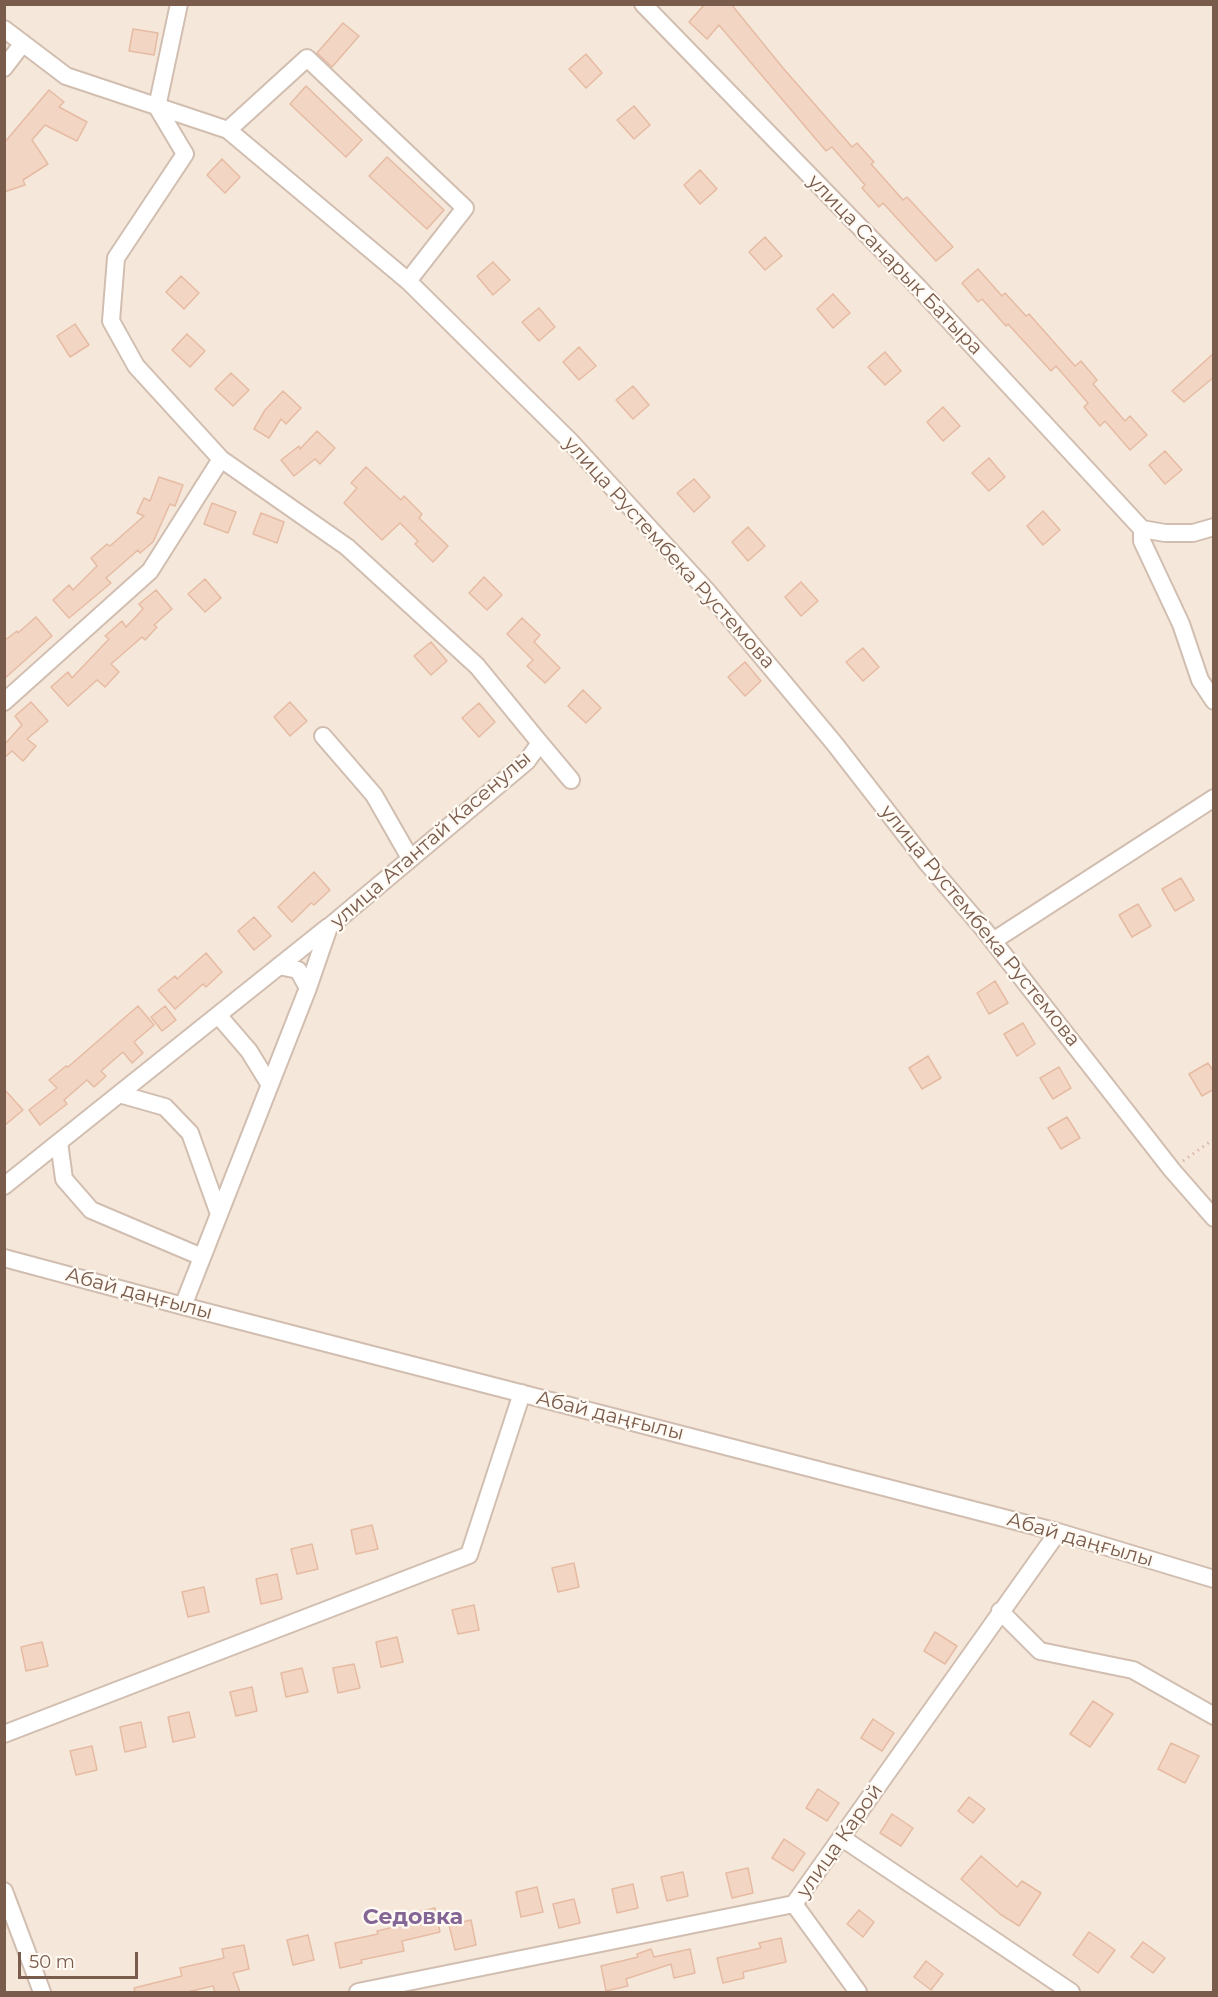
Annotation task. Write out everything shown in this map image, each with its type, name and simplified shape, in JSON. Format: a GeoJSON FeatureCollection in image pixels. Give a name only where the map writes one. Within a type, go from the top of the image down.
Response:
{"type":"FeatureCollection","features":[{"type":"Feature","properties":{"kind":"street"},"geometry":{"type":"LineString","coordinates":[[157,107],[179,4]]}},
{"type":"Feature","properties":{"kind":"street","name":"улица Санарык Батыра"},"geometry":{"type":"LineString","coordinates":[[643,4],[918,287],[1142,530]]}},
{"type":"Feature","properties":{"kind":"street","name":"улица Рустембека Рустемова"},"geometry":{"type":"LineString","coordinates":[[4,28],[66,76],[228,130],[408,281],[569,440],[707,591],[834,742],[928,864],[993,941],[1172,1170],[1214,1218]]}},
{"type":"Feature","properties":{"kind":"street"},"geometry":{"type":"LineString","coordinates":[[4,68],[23,43]]}},
{"type":"Feature","properties":{"kind":"street"},"geometry":{"type":"LineString","coordinates":[[228,130],[307,58],[465,208],[408,281]]}},
{"type":"Feature","properties":{"kind":"street","name":"улица Атантай Касенулы"},"geometry":{"type":"LineString","coordinates":[[157,107],[185,153],[116,258],[111,321],[136,366],[221,459],[347,547],[477,666],[540,743],[527,761],[329,927],[308,988],[183,1306]]}},
{"type":"Feature","properties":{"kind":"street"},"geometry":{"type":"LineString","coordinates":[[4,702],[150,571],[221,459]]}},
{"type":"Feature","properties":{"kind":"street"},"geometry":{"type":"LineString","coordinates":[[1214,527],[1193,533],[1142,530],[1142,541],[1181,624],[1200,680],[1214,701]]}},
{"type":"Feature","properties":{"kind":"street"},"geometry":{"type":"LineString","coordinates":[[323,736],[374,795],[410,858]]}},
{"type":"Feature","properties":{"kind":"street"},"geometry":{"type":"LineString","coordinates":[[540,743],[571,780]]}},
{"type":"Feature","properties":{"kind":"street"},"geometry":{"type":"LineString","coordinates":[[993,941],[1214,798]]}},
{"type":"Feature","properties":{"kind":"street"},"geometry":{"type":"LineString","coordinates":[[4,1186],[329,927]]}},
{"type":"Feature","properties":{"kind":"street"},"geometry":{"type":"LineString","coordinates":[[279,966],[298,970],[308,988]]}},
{"type":"Feature","properties":{"kind":"street"},"geometry":{"type":"LineString","coordinates":[[218,1016],[249,1051],[270,1085]]}},
{"type":"Feature","properties":{"kind":"street"},"geometry":{"type":"LineString","coordinates":[[119,1094],[165,1107],[190,1133],[219,1214]]}},
{"type":"Feature","properties":{"kind":"street"},"geometry":{"type":"LineString","coordinates":[[59,1142],[64,1179],[91,1210],[202,1257]]}},
{"type":"Feature","properties":{"kind":"street","name":"Абай даңғылы"},"geometry":{"type":"LineString","coordinates":[[4,1258],[1058,1532],[1214,1579]]}},
{"type":"Feature","properties":{"kind":"street"},"geometry":{"type":"LineString","coordinates":[[4,1734],[469,1554],[522,1393]]}},
{"type":"Feature","properties":{"kind":"street","name":"улица Карой"},"geometry":{"type":"LineString","coordinates":[[358,1992],[794,1904],[1058,1532]]}},
{"type":"Feature","properties":{"kind":"street"},"geometry":{"type":"LineString","coordinates":[[1000,1611],[1040,1651],[1133,1670],[1214,1716]]}},
{"type":"Feature","properties":{"kind":"street"},"geometry":{"type":"LineString","coordinates":[[842,1839],[1071,1992]]}},
{"type":"Feature","properties":{"kind":"street"},"geometry":{"type":"LineString","coordinates":[[4,1891],[42,1992]]}},
{"type":"Feature","properties":{"kind":"street"},"geometry":{"type":"LineString","coordinates":[[794,1904],[858,1992]]}},
{"type":"Feature","properties":{"kind":"path"},"geometry":{"type":"LineString","coordinates":[[1172,1170],[1214,1139]]}},
{"type":"Feature","properties":{"kind":"shaded area"},"geometry":{"type":"Polygon","coordinates":[[[5,5],[1213,5],[1213,1992],[5,1992],[5,5]]]}},
{"type":"Feature","properties":{"kind":"building"},"geometry":{"type":"Polygon","coordinates":[[[705,4],[731,4],[852,147],[857,143],[874,162],[871,164],[903,200],[907,197],[953,247],[936,261],[883,203],[879,207],[862,188],[865,185],[832,147],[826,151],[719,25],[707,39],[689,22],[705,4]]]}},
{"type":"Feature","properties":{"kind":"building"},"geometry":{"type":"Polygon","coordinates":[[[343,23],[359,36],[332,67],[317,53],[343,23]]]}},
{"type":"Feature","properties":{"kind":"building"},"geometry":{"type":"Polygon","coordinates":[[[133,29],[158,33],[154,55],[129,51],[133,29]]]}},
{"type":"Feature","properties":{"kind":"building"},"geometry":{"type":"Polygon","coordinates":[[[586,54],[602,73],[586,88],[569,69],[586,54]]]}},
{"type":"Feature","properties":{"kind":"building"},"geometry":{"type":"Polygon","coordinates":[[[306,86],[362,140],[346,157],[290,104],[306,86]]]}},
{"type":"Feature","properties":{"kind":"building"},"geometry":{"type":"Polygon","coordinates":[[[49,90],[64,102],[59,107],[87,122],[77,141],[45,125],[32,140],[48,164],[23,180],[25,185],[4,192],[4,143],[49,90]]]}},
{"type":"Feature","properties":{"kind":"building"},"geometry":{"type":"Polygon","coordinates":[[[634,106],[650,125],[634,139],[617,120],[634,106]]]}},
{"type":"Feature","properties":{"kind":"building"},"geometry":{"type":"Polygon","coordinates":[[[387,157],[444,210],[427,229],[369,176],[387,157]]]}},
{"type":"Feature","properties":{"kind":"building"},"geometry":{"type":"Polygon","coordinates":[[[222,159],[240,177],[225,193],[207,175],[222,159]]]}},
{"type":"Feature","properties":{"kind":"building"},"geometry":{"type":"Polygon","coordinates":[[[700,170],[717,189],[700,204],[684,185],[700,170]]]}},
{"type":"Feature","properties":{"kind":"building"},"geometry":{"type":"Polygon","coordinates":[[[765,237],[782,256],[765,270],[749,252],[765,237]]]}},
{"type":"Feature","properties":{"kind":"building"},"geometry":{"type":"Polygon","coordinates":[[[493,262],[510,280],[493,295],[477,276],[493,262]]]}},
{"type":"Feature","properties":{"kind":"building"},"geometry":{"type":"Polygon","coordinates":[[[978,269],[1002,296],[1005,293],[1026,316],[1029,314],[1075,366],[1081,361],[1097,380],[1093,384],[1125,421],[1130,416],[1147,435],[1130,450],[1105,421],[1100,426],[1084,407],[1088,403],[1056,366],[1051,371],[1008,324],[1006,326],[982,299],[978,302],[962,283],[978,269]]]}},
{"type":"Feature","properties":{"kind":"building"},"geometry":{"type":"Polygon","coordinates":[[[181,276],[199,293],[184,309],[166,292],[181,276]]]}},
{"type":"Feature","properties":{"kind":"building"},"geometry":{"type":"Polygon","coordinates":[[[833,294],[850,313],[833,328],[817,309],[833,294]]]}},
{"type":"Feature","properties":{"kind":"building"},"geometry":{"type":"Polygon","coordinates":[[[539,308],[555,327],[539,341],[522,322],[539,308]]]}},
{"type":"Feature","properties":{"kind":"building"},"geometry":{"type":"Polygon","coordinates":[[[75,324],[89,345],[70,357],[57,336],[75,324]]]}},
{"type":"Feature","properties":{"kind":"building"},"geometry":{"type":"Polygon","coordinates":[[[187,334],[205,351],[190,367],[172,350],[187,334]]]}},
{"type":"Feature","properties":{"kind":"building"},"geometry":{"type":"Polygon","coordinates":[[[579,347],[596,366],[579,380],[563,362],[579,347]]]}},
{"type":"Feature","properties":{"kind":"building"},"geometry":{"type":"Polygon","coordinates":[[[885,352],[901,371],[885,385],[868,367],[885,352]]]}},
{"type":"Feature","properties":{"kind":"building"},"geometry":{"type":"Polygon","coordinates":[[[1214,353],[1214,377],[1184,402],[1172,391],[1214,353]]]}},
{"type":"Feature","properties":{"kind":"building"},"geometry":{"type":"Polygon","coordinates":[[[231,373],[249,390],[233,406],[215,389],[231,373]]]}},
{"type":"Feature","properties":{"kind":"building"},"geometry":{"type":"Polygon","coordinates":[[[633,386],[649,405],[633,419],[616,400],[633,386]]]}},
{"type":"Feature","properties":{"kind":"building"},"geometry":{"type":"Polygon","coordinates":[[[283,391],[301,408],[286,424],[281,419],[269,438],[254,429],[265,410],[283,391]]]}},
{"type":"Feature","properties":{"kind":"building"},"geometry":{"type":"Polygon","coordinates":[[[943,407],[960,426],[943,441],[927,422],[943,407]]]}},
{"type":"Feature","properties":{"kind":"building"},"geometry":{"type":"Polygon","coordinates":[[[317,431],[335,448],[320,464],[315,459],[294,476],[281,460],[299,446],[300,449],[317,431]]]}},
{"type":"Feature","properties":{"kind":"building"},"geometry":{"type":"Polygon","coordinates":[[[1165,451],[1182,470],[1165,484],[1149,465],[1165,451]]]}},
{"type":"Feature","properties":{"kind":"building"},"geometry":{"type":"Polygon","coordinates":[[[989,458],[1005,477],[989,491],[972,473],[989,458]]]}},
{"type":"Feature","properties":{"kind":"building"},"geometry":{"type":"Polygon","coordinates":[[[366,467],[401,500],[404,496],[422,514],[419,518],[448,546],[433,562],[415,544],[418,541],[400,523],[382,540],[344,503],[357,488],[351,483],[366,467]]]}},
{"type":"Feature","properties":{"kind":"building"},"geometry":{"type":"Polygon","coordinates":[[[159,477],[183,485],[175,506],[170,504],[153,542],[140,553],[138,550],[106,578],[111,583],[69,618],[53,600],[69,585],[73,590],[97,566],[91,558],[107,544],[110,546],[144,516],[137,513],[144,498],[150,501],[159,477]]]}},
{"type":"Feature","properties":{"kind":"building"},"geometry":{"type":"Polygon","coordinates":[[[694,479],[710,497],[694,512],[677,493],[694,479]]]}},
{"type":"Feature","properties":{"kind":"building"},"geometry":{"type":"Polygon","coordinates":[[[212,503],[236,512],[228,533],[204,524],[212,503]]]}},
{"type":"Feature","properties":{"kind":"building"},"geometry":{"type":"Polygon","coordinates":[[[1043,511],[1060,530],[1043,545],[1027,526],[1043,511]]]}},
{"type":"Feature","properties":{"kind":"building"},"geometry":{"type":"Polygon","coordinates":[[[261,513],[284,522],[277,543],[253,534],[261,513]]]}},
{"type":"Feature","properties":{"kind":"building"},"geometry":{"type":"Polygon","coordinates":[[[748,527],[765,546],[748,561],[732,542],[748,527]]]}},
{"type":"Feature","properties":{"kind":"building"},"geometry":{"type":"Polygon","coordinates":[[[484,577],[502,595],[487,610],[469,593],[484,577]]]}},
{"type":"Feature","properties":{"kind":"building"},"geometry":{"type":"Polygon","coordinates":[[[205,579],[221,598],[205,612],[188,594],[205,579]]]}},
{"type":"Feature","properties":{"kind":"building"},"geometry":{"type":"Polygon","coordinates":[[[801,582],[818,601],[801,616],[785,597],[801,582]]]}},
{"type":"Feature","properties":{"kind":"building"},"geometry":{"type":"Polygon","coordinates":[[[156,590],[172,609],[154,625],[157,627],[145,640],[142,637],[111,664],[119,672],[105,687],[97,680],[68,706],[51,687],[68,672],[72,678],[109,639],[105,636],[122,621],[126,627],[143,609],[139,604],[156,590]]]}},
{"type":"Feature","properties":{"kind":"building"},"geometry":{"type":"Polygon","coordinates":[[[36,617],[52,636],[4,679],[4,641],[17,631],[18,633],[36,617]]]}},
{"type":"Feature","properties":{"kind":"building"},"geometry":{"type":"Polygon","coordinates":[[[522,618],[540,635],[534,642],[560,668],[545,683],[527,666],[533,660],[507,634],[522,618]]]}},
{"type":"Feature","properties":{"kind":"building"},"geometry":{"type":"Polygon","coordinates":[[[431,642],[447,661],[431,675],[414,656],[431,642]]]}},
{"type":"Feature","properties":{"kind":"building"},"geometry":{"type":"Polygon","coordinates":[[[863,648],[879,667],[863,681],[846,662],[863,648]]]}},
{"type":"Feature","properties":{"kind":"building"},"geometry":{"type":"Polygon","coordinates":[[[745,662],[761,681],[745,696],[728,677],[745,662]]]}},
{"type":"Feature","properties":{"kind":"building"},"geometry":{"type":"Polygon","coordinates":[[[583,690],[601,708],[586,723],[568,706],[583,690]]]}},
{"type":"Feature","properties":{"kind":"building"},"geometry":{"type":"Polygon","coordinates":[[[31,702],[48,721],[27,739],[36,746],[23,761],[12,751],[4,758],[4,745],[22,725],[15,716],[31,702]]]}},
{"type":"Feature","properties":{"kind":"building"},"geometry":{"type":"Polygon","coordinates":[[[290,702],[307,721],[290,736],[274,717],[290,702]]]}},
{"type":"Feature","properties":{"kind":"building"},"geometry":{"type":"Polygon","coordinates":[[[479,703],[495,722],[479,737],[462,718],[479,703]]]}},
{"type":"Feature","properties":{"kind":"building"},"geometry":{"type":"Polygon","coordinates":[[[314,872],[330,890],[314,905],[311,903],[292,922],[278,907],[314,872]]]}},
{"type":"Feature","properties":{"kind":"building"},"geometry":{"type":"Polygon","coordinates":[[[1181,878],[1194,900],[1175,911],[1162,889],[1181,878]]]}},
{"type":"Feature","properties":{"kind":"building"},"geometry":{"type":"Polygon","coordinates":[[[1138,904],[1151,926],[1132,937],[1119,915],[1138,904]]]}},
{"type":"Feature","properties":{"kind":"building"},"geometry":{"type":"Polygon","coordinates":[[[254,917],[271,936],[254,950],[238,931],[254,917]]]}},
{"type":"Feature","properties":{"kind":"building"},"geometry":{"type":"Polygon","coordinates":[[[206,953],[222,972],[206,987],[203,984],[175,1009],[158,990],[175,976],[177,979],[206,953]]]}},
{"type":"Feature","properties":{"kind":"building"},"geometry":{"type":"Polygon","coordinates":[[[995,981],[1008,1003],[989,1014],[977,993],[995,981]]]}},
{"type":"Feature","properties":{"kind":"building"},"geometry":{"type":"Polygon","coordinates":[[[138,1006],[154,1025],[134,1042],[143,1053],[132,1063],[123,1052],[101,1071],[106,1076],[94,1087],[87,1080],[64,1100],[67,1104],[40,1125],[29,1110],[57,1088],[49,1080],[66,1066],[68,1067],[138,1006]]]}},
{"type":"Feature","properties":{"kind":"building"},"geometry":{"type":"Polygon","coordinates":[[[165,1006],[176,1020],[162,1031],[151,1017],[165,1006]]]}},
{"type":"Feature","properties":{"kind":"building"},"geometry":{"type":"Polygon","coordinates":[[[1023,1023],[1035,1044],[1017,1056],[1004,1034],[1023,1023]]]}},
{"type":"Feature","properties":{"kind":"building"},"geometry":{"type":"Polygon","coordinates":[[[928,1056],[941,1078],[922,1089],[909,1068],[928,1056]]]}},
{"type":"Feature","properties":{"kind":"building"},"geometry":{"type":"Polygon","coordinates":[[[1208,1063],[1214,1072],[1214,1089],[1202,1096],[1189,1074],[1208,1063]]]}},
{"type":"Feature","properties":{"kind":"building"},"geometry":{"type":"Polygon","coordinates":[[[1059,1067],[1071,1088],[1053,1099],[1040,1078],[1059,1067]]]}},
{"type":"Feature","properties":{"kind":"building"},"geometry":{"type":"Polygon","coordinates":[[[4,1089],[23,1110],[4,1126],[4,1089]]]}},
{"type":"Feature","properties":{"kind":"building"},"geometry":{"type":"Polygon","coordinates":[[[1067,1117],[1080,1138],[1061,1149],[1048,1128],[1067,1117]]]}},
{"type":"Feature","properties":{"kind":"building"},"geometry":{"type":"Polygon","coordinates":[[[372,1525],[378,1549],[356,1554],[351,1530],[372,1525]]]}},
{"type":"Feature","properties":{"kind":"building"},"geometry":{"type":"Polygon","coordinates":[[[312,1544],[318,1569],[297,1574],[291,1549],[312,1544]]]}},
{"type":"Feature","properties":{"kind":"building"},"geometry":{"type":"Polygon","coordinates":[[[574,1563],[579,1587],[558,1592],[552,1568],[574,1563]]]}},
{"type":"Feature","properties":{"kind":"building"},"geometry":{"type":"Polygon","coordinates":[[[277,1574],[282,1599],[261,1604],[256,1579],[277,1574]]]}},
{"type":"Feature","properties":{"kind":"building"},"geometry":{"type":"Polygon","coordinates":[[[204,1587],[209,1612],[188,1617],[182,1592],[204,1587]]]}},
{"type":"Feature","properties":{"kind":"building"},"geometry":{"type":"Polygon","coordinates":[[[474,1605],[479,1630],[458,1634],[452,1610],[474,1605]]]}},
{"type":"Feature","properties":{"kind":"building"},"geometry":{"type":"Polygon","coordinates":[[[935,1632],[957,1646],[945,1664],[924,1651],[935,1632]]]}},
{"type":"Feature","properties":{"kind":"building"},"geometry":{"type":"Polygon","coordinates":[[[397,1637],[403,1662],[381,1667],[376,1642],[397,1637]]]}},
{"type":"Feature","properties":{"kind":"building"},"geometry":{"type":"Polygon","coordinates":[[[42,1642],[48,1666],[26,1671],[21,1647],[42,1642]]]}},
{"type":"Feature","properties":{"kind":"building"},"geometry":{"type":"Polygon","coordinates":[[[354,1664],[360,1688],[338,1693],[333,1668],[354,1664]]]}},
{"type":"Feature","properties":{"kind":"building"},"geometry":{"type":"Polygon","coordinates":[[[302,1668],[308,1692],[286,1697],[281,1673],[302,1668]]]}},
{"type":"Feature","properties":{"kind":"building"},"geometry":{"type":"Polygon","coordinates":[[[252,1687],[257,1711],[236,1716],[230,1692],[252,1687]]]}},
{"type":"Feature","properties":{"kind":"building"},"geometry":{"type":"Polygon","coordinates":[[[1093,1701],[1113,1714],[1090,1747],[1070,1734],[1093,1701]]]}},
{"type":"Feature","properties":{"kind":"building"},"geometry":{"type":"Polygon","coordinates":[[[189,1712],[195,1737],[173,1742],[168,1717],[189,1712]]]}},
{"type":"Feature","properties":{"kind":"building"},"geometry":{"type":"Polygon","coordinates":[[[873,1719],[894,1733],[882,1751],[861,1738],[873,1719]]]}},
{"type":"Feature","properties":{"kind":"building"},"geometry":{"type":"Polygon","coordinates":[[[141,1722],[146,1747],[125,1752],[120,1727],[141,1722]]]}},
{"type":"Feature","properties":{"kind":"building"},"geometry":{"type":"Polygon","coordinates":[[[1171,1743],[1199,1756],[1185,1783],[1158,1769],[1171,1743]]]}},
{"type":"Feature","properties":{"kind":"building"},"geometry":{"type":"Polygon","coordinates":[[[92,1746],[97,1770],[76,1775],[70,1751],[92,1746]]]}},
{"type":"Feature","properties":{"kind":"building"},"geometry":{"type":"Polygon","coordinates":[[[818,1789],[839,1803],[827,1821],[806,1808],[818,1789]]]}},
{"type":"Feature","properties":{"kind":"building"},"geometry":{"type":"Polygon","coordinates":[[[969,1797],[985,1809],[973,1823],[958,1811],[969,1797]]]}},
{"type":"Feature","properties":{"kind":"building"},"geometry":{"type":"Polygon","coordinates":[[[892,1814],[913,1828],[901,1846],[880,1833],[892,1814]]]}},
{"type":"Feature","properties":{"kind":"building"},"geometry":{"type":"Polygon","coordinates":[[[784,1839],[805,1853],[793,1871],[772,1858],[784,1839]]]}},
{"type":"Feature","properties":{"kind":"building"},"geometry":{"type":"Polygon","coordinates":[[[981,1856],[1017,1887],[1022,1881],[1041,1893],[1019,1926],[1000,1914],[961,1879],[981,1856]]]}},
{"type":"Feature","properties":{"kind":"building"},"geometry":{"type":"Polygon","coordinates":[[[748,1868],[753,1893],[732,1898],[726,1873],[748,1868]]]}},
{"type":"Feature","properties":{"kind":"building"},"geometry":{"type":"Polygon","coordinates":[[[683,1872],[688,1896],[667,1901],[661,1877],[683,1872]]]}},
{"type":"Feature","properties":{"kind":"building"},"geometry":{"type":"Polygon","coordinates":[[[633,1884],[638,1908],[617,1913],[612,1889],[633,1884]]]}},
{"type":"Feature","properties":{"kind":"building"},"geometry":{"type":"Polygon","coordinates":[[[537,1887],[543,1912],[521,1917],[516,1892],[537,1887]]]}},
{"type":"Feature","properties":{"kind":"building"},"geometry":{"type":"Polygon","coordinates":[[[574,1899],[580,1923],[559,1928],[553,1904],[574,1899]]]}},
{"type":"Feature","properties":{"kind":"building"},"geometry":{"type":"Polygon","coordinates":[[[435,1908],[440,1932],[402,1941],[404,1951],[361,1960],[362,1963],[340,1968],[335,1943],[378,1934],[377,1931],[415,1922],[413,1913],[435,1908]]]}},
{"type":"Feature","properties":{"kind":"building"},"geometry":{"type":"Polygon","coordinates":[[[859,1910],[874,1922],[863,1937],[847,1924],[859,1910]]]}},
{"type":"Feature","properties":{"kind":"building"},"geometry":{"type":"Polygon","coordinates":[[[471,1920],[476,1945],[455,1950],[449,1925],[471,1920]]]}},
{"type":"Feature","properties":{"kind":"building"},"geometry":{"type":"Polygon","coordinates":[[[1089,1932],[1115,1950],[1098,1973],[1073,1955],[1089,1932]]]}},
{"type":"Feature","properties":{"kind":"building"},"geometry":{"type":"Polygon","coordinates":[[[308,1935],[314,1960],[293,1965],[287,1940],[308,1935]]]}},
{"type":"Feature","properties":{"kind":"building"},"geometry":{"type":"Polygon","coordinates":[[[781,1938],[786,1962],[743,1972],[744,1978],[723,1983],[717,1958],[761,1948],[759,1943],[781,1938]]]}},
{"type":"Feature","properties":{"kind":"building"},"geometry":{"type":"Polygon","coordinates":[[[1143,1942],[1165,1958],[1153,1973],[1131,1957],[1143,1942]]]}},
{"type":"Feature","properties":{"kind":"building"},"geometry":{"type":"Polygon","coordinates":[[[244,1945],[249,1969],[233,1973],[240,1992],[215,1992],[213,1986],[187,1992],[135,1992],[134,1988],[182,1976],[180,1968],[224,1958],[222,1949],[244,1945]]]}},
{"type":"Feature","properties":{"kind":"building"},"geometry":{"type":"Polygon","coordinates":[[[651,1949],[654,1957],[690,1949],[695,1973],[674,1978],[671,1964],[626,1979],[628,1986],[606,1991],[601,1966],[638,1957],[637,1954],[651,1949]]]}},
{"type":"Feature","properties":{"kind":"building"},"geometry":{"type":"Polygon","coordinates":[[[926,1961],[943,1974],[931,1990],[914,1977],[926,1961]]]}},
{"type":"Feature","properties":{"kind":"district","name":"Седовка"},"geometry":{"type":"Point","coordinates":[413,1918]}}]}
